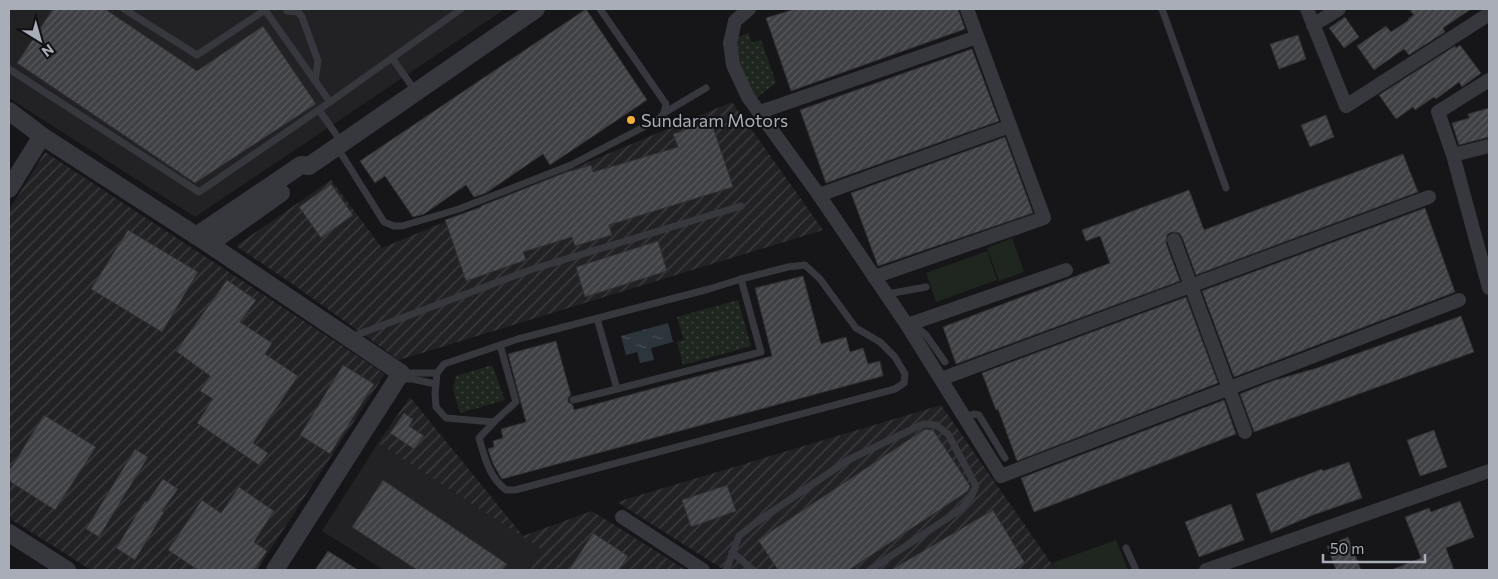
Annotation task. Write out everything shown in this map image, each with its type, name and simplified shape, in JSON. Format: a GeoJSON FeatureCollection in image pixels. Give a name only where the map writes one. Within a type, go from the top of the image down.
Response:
{"type":"FeatureCollection","features":[{"type":"Feature","properties":{"kind":"street"},"geometry":{"type":"LineString","coordinates":[[203,240],[301,165],[309,166],[536,9]]}},
{"type":"Feature","properties":{"kind":"street"},"geometry":{"type":"LineString","coordinates":[[749,9],[735,21],[730,42],[733,65],[748,97],[819,195],[909,329],[1000,476],[1459,300]]}},
{"type":"Feature","properties":{"kind":"street"},"geometry":{"type":"LineString","coordinates":[[874,277],[1044,218],[967,9]]}},
{"type":"Feature","properties":{"kind":"street"},"geometry":{"type":"LineString","coordinates":[[1307,9],[1346,106],[1489,14]]}},
{"type":"Feature","properties":{"kind":"street"},"geometry":{"type":"LineString","coordinates":[[1313,25],[1339,9]]}},
{"type":"Feature","properties":{"kind":"street"},"geometry":{"type":"LineString","coordinates":[[760,112],[977,37]]}},
{"type":"Feature","properties":{"kind":"street"},"geometry":{"type":"LineString","coordinates":[[1489,80],[1438,112],[1453,155],[1489,288]]}},
{"type":"Feature","properties":{"kind":"street"},"geometry":{"type":"LineString","coordinates":[[9,110],[42,136],[203,240],[349,338],[399,376],[276,570]]}},
{"type":"Feature","properties":{"kind":"street"},"geometry":{"type":"LineString","coordinates":[[819,195],[1010,126]]}},
{"type":"Feature","properties":{"kind":"street"},"geometry":{"type":"LineString","coordinates":[[9,189],[42,136]]}},
{"type":"Feature","properties":{"kind":"street"},"geometry":{"type":"LineString","coordinates":[[1453,155],[1489,146]]}},
{"type":"Feature","properties":{"kind":"street"},"geometry":{"type":"LineString","coordinates":[[941,379],[1429,196]]}},
{"type":"Feature","properties":{"kind":"street"},"geometry":{"type":"LineString","coordinates":[[1174,240],[1246,432]]}},
{"type":"Feature","properties":{"kind":"street"},"geometry":{"type":"LineString","coordinates":[[909,329],[1066,270]]}},
{"type":"Feature","properties":{"kind":"street"},"geometry":{"type":"LineString","coordinates":[[1206,570],[1489,471]]}},
{"type":"Feature","properties":{"kind":"street"},"geometry":{"type":"LineString","coordinates":[[622,517],[703,570]]}},
{"type":"Feature","properties":{"kind":"street"},"geometry":{"type":"LineString","coordinates":[[9,533],[67,570]]}},
{"type":"Feature","properties":{"kind":"lane"},"geometry":{"type":"LineString","coordinates":[[124,9],[197,55],[265,10],[330,102]]}},
{"type":"Feature","properties":{"kind":"lane"},"geometry":{"type":"LineString","coordinates":[[9,69],[199,192],[461,9]]}},
{"type":"Feature","properties":{"kind":"lane"},"geometry":{"type":"LineString","coordinates":[[600,9],[666,104],[664,113]]}},
{"type":"Feature","properties":{"kind":"lane"},"geometry":{"type":"LineString","coordinates":[[1162,9],[1226,188]]}},
{"type":"Feature","properties":{"kind":"lane"},"geometry":{"type":"LineString","coordinates":[[287,11],[298,12],[302,17],[318,61],[315,81]]}},
{"type":"Feature","properties":{"kind":"lane"},"geometry":{"type":"LineString","coordinates":[[392,58],[416,92]]}},
{"type":"Feature","properties":{"kind":"lane"},"geometry":{"type":"LineString","coordinates":[[319,110],[384,222],[394,226],[402,226],[459,209],[571,165],[659,118],[664,113],[706,88]]}},
{"type":"Feature","properties":{"kind":"lane"},"geometry":{"type":"LineString","coordinates":[[349,338],[530,270],[741,206]]}},
{"type":"Feature","properties":{"kind":"lane"},"geometry":{"type":"LineString","coordinates":[[493,422],[446,418],[436,407],[436,373],[444,364],[500,345],[518,339],[741,279],[788,267],[805,265],[820,279],[856,328],[880,342],[895,357],[905,374],[904,383],[895,389],[514,490],[506,490],[498,484],[489,471],[479,438],[493,422],[516,402],[500,345]]}},
{"type":"Feature","properties":{"kind":"lane"},"geometry":{"type":"LineString","coordinates":[[574,400],[762,352],[741,279]]}},
{"type":"Feature","properties":{"kind":"lane"},"geometry":{"type":"LineString","coordinates":[[884,293],[893,294],[926,287]]}},
{"type":"Feature","properties":{"kind":"lane"},"geometry":{"type":"LineString","coordinates":[[597,318],[617,389]]}},
{"type":"Feature","properties":{"kind":"lane"},"geometry":{"type":"LineString","coordinates":[[909,329],[919,329],[926,335],[945,362]]}},
{"type":"Feature","properties":{"kind":"lane"},"geometry":{"type":"LineString","coordinates":[[399,376],[436,373]]}},
{"type":"Feature","properties":{"kind":"lane"},"geometry":{"type":"LineString","coordinates":[[399,376],[436,384]]}},
{"type":"Feature","properties":{"kind":"lane"},"geometry":{"type":"LineString","coordinates":[[964,417],[974,414],[979,415],[1005,458]]}},
{"type":"Feature","properties":{"kind":"lane"},"geometry":{"type":"LineString","coordinates":[[726,570],[739,536],[754,524],[848,460],[923,424],[936,425],[948,434],[976,486],[971,497],[961,510],[870,570]]}},
{"type":"Feature","properties":{"kind":"lane"},"geometry":{"type":"LineString","coordinates":[[1126,548],[1136,570]]}},
{"type":"Feature","properties":{"kind":"lane"},"geometry":{"type":"LineString","coordinates":[[732,552],[753,570]]}},
{"type":"Feature","properties":{"kind":"shaded area"},"geometry":{"type":"Polygon","coordinates":[[[9,9],[505,9],[195,217],[9,98],[9,9]]]}},
{"type":"Feature","properties":{"kind":"shaded area"},"geometry":{"type":"Polygon","coordinates":[[[748,33],[752,43],[761,40],[776,83],[755,99],[742,77],[736,45],[738,37],[748,33]]]}},
{"type":"Feature","properties":{"kind":"shaded area"},"geometry":{"type":"Polygon","coordinates":[[[732,102],[823,230],[399,360],[236,246],[331,180],[382,248],[732,102]]]}},
{"type":"Feature","properties":{"kind":"shaded area"},"geometry":{"type":"Polygon","coordinates":[[[45,152],[385,374],[257,570],[91,570],[9,518],[9,210],[45,152]]]}},
{"type":"Feature","properties":{"kind":"shaded area"},"geometry":{"type":"Polygon","coordinates":[[[1012,238],[1024,272],[999,281],[987,248],[1012,238]]]}},
{"type":"Feature","properties":{"kind":"shaded area"},"geometry":{"type":"Polygon","coordinates":[[[987,251],[997,280],[936,302],[926,273],[987,251]]]}},
{"type":"Feature","properties":{"kind":"shaded area"},"geometry":{"type":"Polygon","coordinates":[[[738,300],[751,346],[683,365],[677,342],[684,340],[677,317],[738,300]]]}},
{"type":"Feature","properties":{"kind":"shaded area"},"geometry":{"type":"Polygon","coordinates":[[[492,365],[505,400],[460,413],[453,389],[456,376],[492,365]]]}},
{"type":"Feature","properties":{"kind":"shaded area"},"geometry":{"type":"Polygon","coordinates":[[[410,397],[523,536],[592,511],[686,570],[530,570],[543,550],[378,443],[410,397]]]}},
{"type":"Feature","properties":{"kind":"shaded area"},"geometry":{"type":"Polygon","coordinates":[[[941,405],[1056,570],[724,570],[617,502],[941,405]]]}},
{"type":"Feature","properties":{"kind":"shaded area"},"geometry":{"type":"Polygon","coordinates":[[[378,443],[544,550],[530,570],[384,570],[322,531],[378,443]]]}},
{"type":"Feature","properties":{"kind":"shaded area"},"geometry":{"type":"Polygon","coordinates":[[[1116,540],[1128,570],[1056,570],[1052,563],[1116,540]]]}},
{"type":"Feature","properties":{"kind":"water"},"geometry":{"type":"Polygon","coordinates":[[[668,323],[673,342],[651,348],[654,360],[640,363],[637,352],[626,355],[621,336],[668,323]]]}},
{"type":"Feature","properties":{"kind":"building"},"geometry":{"type":"Polygon","coordinates":[[[53,9],[105,9],[197,71],[263,26],[316,104],[195,183],[17,63],[53,9]]]}},
{"type":"Feature","properties":{"kind":"building"},"geometry":{"type":"Polygon","coordinates":[[[586,9],[647,100],[550,165],[543,154],[486,193],[474,197],[466,185],[424,214],[413,217],[385,176],[375,183],[360,161],[586,9]]]}},
{"type":"Feature","properties":{"kind":"building"},"geometry":{"type":"Polygon","coordinates":[[[795,9],[958,9],[965,29],[791,91],[766,18],[795,9]]]}},
{"type":"Feature","properties":{"kind":"building"},"geometry":{"type":"Polygon","coordinates":[[[1409,9],[1471,9],[1443,28],[1445,32],[1409,55],[1404,49],[1374,70],[1357,46],[1386,26],[1391,32],[1409,20],[1414,15],[1409,9]]]}},
{"type":"Feature","properties":{"kind":"building"},"geometry":{"type":"Polygon","coordinates":[[[1345,17],[1359,37],[1344,48],[1329,28],[1345,17]]]}},
{"type":"Feature","properties":{"kind":"building"},"geometry":{"type":"Polygon","coordinates":[[[1298,35],[1306,59],[1279,69],[1270,44],[1298,35]]]}},
{"type":"Feature","properties":{"kind":"building"},"geometry":{"type":"Polygon","coordinates":[[[1460,45],[1481,73],[1462,87],[1459,82],[1436,99],[1434,97],[1415,110],[1413,107],[1396,119],[1379,95],[1455,46],[1456,48],[1460,45]]]}},
{"type":"Feature","properties":{"kind":"building"},"geometry":{"type":"Polygon","coordinates":[[[972,49],[999,121],[826,183],[800,110],[972,49]]]}},
{"type":"Feature","properties":{"kind":"building"},"geometry":{"type":"Polygon","coordinates":[[[1489,108],[1489,137],[1459,145],[1452,123],[1469,118],[1468,114],[1489,108]]]}},
{"type":"Feature","properties":{"kind":"building"},"geometry":{"type":"Polygon","coordinates":[[[1326,115],[1334,137],[1310,147],[1301,125],[1326,115]]]}},
{"type":"Feature","properties":{"kind":"building"},"geometry":{"type":"Polygon","coordinates":[[[711,121],[733,187],[609,225],[612,235],[575,246],[572,237],[523,252],[526,260],[466,281],[445,220],[564,173],[591,165],[593,172],[678,147],[673,134],[711,121]]]}},
{"type":"Feature","properties":{"kind":"building"},"geometry":{"type":"Polygon","coordinates":[[[1005,137],[1033,213],[878,266],[851,193],[1005,137]]]}},
{"type":"Feature","properties":{"kind":"building"},"geometry":{"type":"Polygon","coordinates":[[[1403,154],[1418,192],[1196,275],[1182,237],[1179,233],[1171,232],[1167,235],[1166,243],[1180,281],[956,364],[943,327],[1110,263],[1100,236],[1086,241],[1082,230],[1189,190],[1204,230],[1403,154]]]}},
{"type":"Feature","properties":{"kind":"building"},"geometry":{"type":"Polygon","coordinates":[[[331,184],[353,215],[321,238],[299,207],[331,184]]]}},
{"type":"Feature","properties":{"kind":"building"},"geometry":{"type":"Polygon","coordinates":[[[1425,208],[1455,292],[1234,377],[1202,291],[1425,208]]]}},
{"type":"Feature","properties":{"kind":"building"},"geometry":{"type":"Polygon","coordinates":[[[128,230],[198,272],[162,332],[91,289],[128,230]]]}},
{"type":"Feature","properties":{"kind":"building"},"geometry":{"type":"Polygon","coordinates":[[[658,241],[667,271],[585,297],[576,267],[658,241]]]}},
{"type":"Feature","properties":{"kind":"building"},"geometry":{"type":"Polygon","coordinates":[[[803,276],[821,344],[846,337],[850,352],[863,348],[868,364],[880,361],[883,376],[502,479],[493,464],[488,449],[494,447],[493,441],[503,438],[501,429],[526,422],[508,354],[556,341],[571,395],[568,398],[568,402],[573,405],[574,410],[772,356],[755,288],[803,276]]]}},
{"type":"Feature","properties":{"kind":"building"},"geometry":{"type":"Polygon","coordinates":[[[227,280],[256,300],[240,322],[272,343],[265,354],[298,376],[253,443],[268,453],[259,465],[197,423],[213,399],[200,391],[210,376],[176,351],[227,280]]]}},
{"type":"Feature","properties":{"kind":"building"},"geometry":{"type":"Polygon","coordinates":[[[1186,297],[1218,383],[1017,461],[998,409],[996,410],[982,373],[1186,297]]]}},
{"type":"Feature","properties":{"kind":"building"},"geometry":{"type":"Polygon","coordinates":[[[1461,316],[1474,352],[1254,432],[1240,394],[1272,381],[1317,368],[1461,316]]]}},
{"type":"Feature","properties":{"kind":"building"},"geometry":{"type":"Polygon","coordinates":[[[343,365],[374,384],[330,454],[300,435],[343,365]]]}},
{"type":"Feature","properties":{"kind":"building"},"geometry":{"type":"Polygon","coordinates":[[[1224,400],[1236,434],[1034,512],[1021,478],[1224,400]]]}},
{"type":"Feature","properties":{"kind":"building"},"geometry":{"type":"Polygon","coordinates":[[[404,413],[413,419],[409,426],[424,436],[414,449],[390,433],[404,413]]]}},
{"type":"Feature","properties":{"kind":"building"},"geometry":{"type":"Polygon","coordinates":[[[44,415],[96,447],[55,510],[9,481],[9,471],[44,415]]]}},
{"type":"Feature","properties":{"kind":"building"},"geometry":{"type":"Polygon","coordinates":[[[925,429],[933,430],[970,486],[968,491],[849,570],[778,570],[758,540],[925,429]]]}},
{"type":"Feature","properties":{"kind":"building"},"geometry":{"type":"Polygon","coordinates":[[[1434,430],[1447,467],[1420,476],[1407,440],[1434,430]]]}},
{"type":"Feature","properties":{"kind":"building"},"geometry":{"type":"Polygon","coordinates":[[[135,449],[148,457],[99,537],[86,529],[135,449]]]}},
{"type":"Feature","properties":{"kind":"building"},"geometry":{"type":"Polygon","coordinates":[[[1349,462],[1362,498],[1313,515],[1271,533],[1256,494],[1322,469],[1323,471],[1349,462]]]}},
{"type":"Feature","properties":{"kind":"building"},"geometry":{"type":"Polygon","coordinates":[[[163,479],[178,489],[162,511],[164,512],[135,560],[116,548],[145,501],[147,502],[163,479]]]}},
{"type":"Feature","properties":{"kind":"building"},"geometry":{"type":"Polygon","coordinates":[[[383,480],[507,564],[502,570],[417,570],[352,527],[383,480]]]}},
{"type":"Feature","properties":{"kind":"building"},"geometry":{"type":"Polygon","coordinates":[[[727,485],[736,511],[691,527],[682,500],[727,485]]]}},
{"type":"Feature","properties":{"kind":"building"},"geometry":{"type":"Polygon","coordinates":[[[239,487],[274,511],[254,542],[267,551],[254,570],[198,570],[168,550],[202,500],[221,513],[239,487]]]}},
{"type":"Feature","properties":{"kind":"building"},"geometry":{"type":"Polygon","coordinates":[[[1460,501],[1474,537],[1446,548],[1454,570],[1391,570],[1421,558],[1405,517],[1429,508],[1431,512],[1460,501]]]}},
{"type":"Feature","properties":{"kind":"building"},"geometry":{"type":"Polygon","coordinates":[[[1231,504],[1244,540],[1199,557],[1185,522],[1231,504]]]}},
{"type":"Feature","properties":{"kind":"building"},"geometry":{"type":"Polygon","coordinates":[[[993,510],[1025,563],[1013,570],[891,570],[993,510]]]}},
{"type":"Feature","properties":{"kind":"building"},"geometry":{"type":"Polygon","coordinates":[[[593,533],[628,556],[619,570],[569,570],[593,533]]]}},
{"type":"Feature","properties":{"kind":"building"},"geometry":{"type":"Polygon","coordinates":[[[1348,537],[1361,570],[1336,570],[1327,546],[1348,537]]]}},
{"type":"Feature","properties":{"kind":"building"},"geometry":{"type":"Polygon","coordinates":[[[328,551],[358,570],[315,570],[328,551]]]}},
{"type":"Feature","properties":{"kind":"place","name":"Sundaram Motors"},"geometry":{"type":"Point","coordinates":[631,120]}}]}
